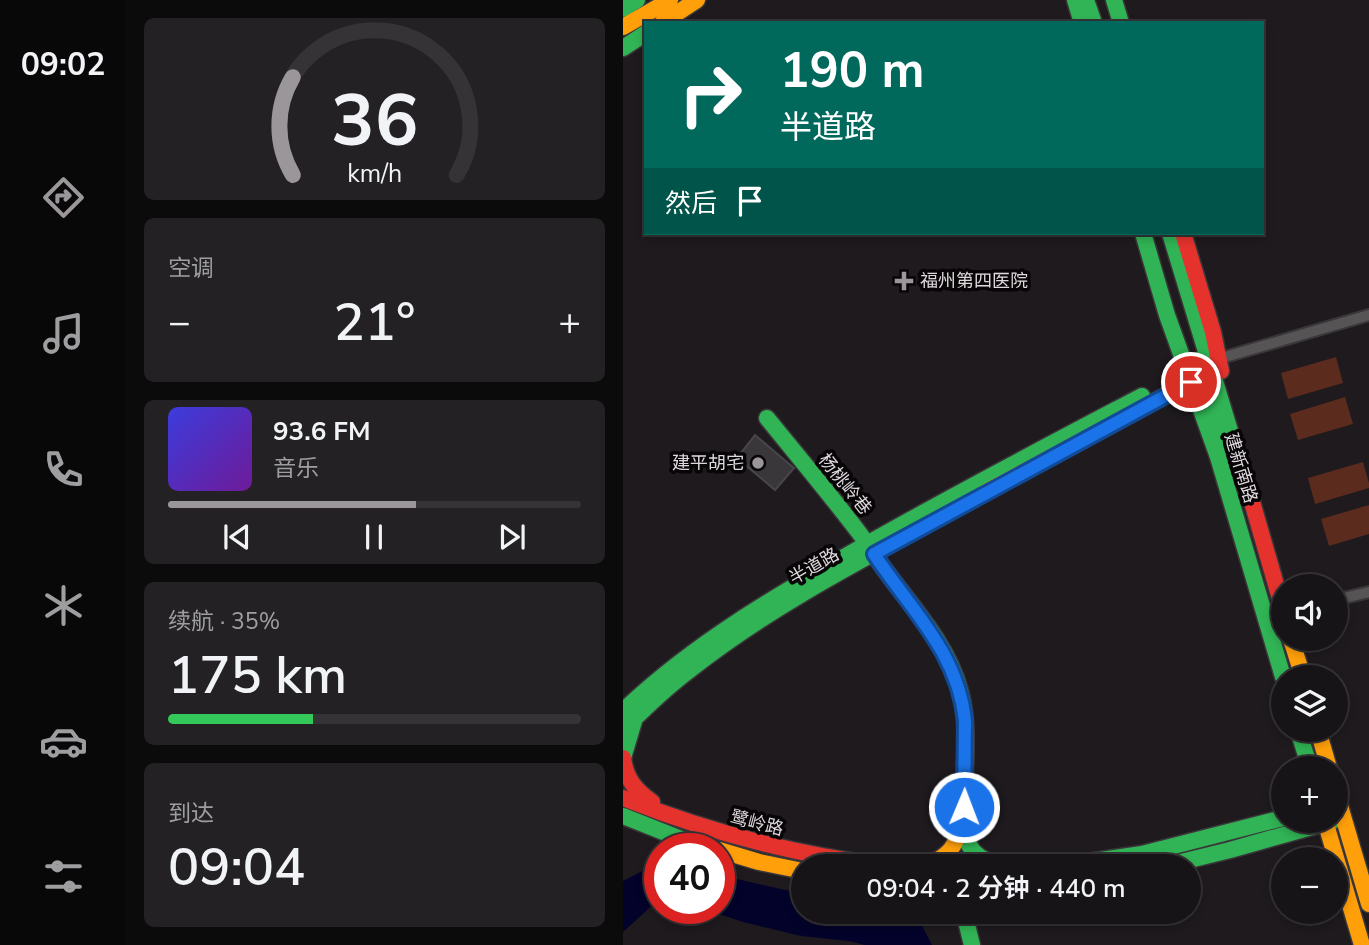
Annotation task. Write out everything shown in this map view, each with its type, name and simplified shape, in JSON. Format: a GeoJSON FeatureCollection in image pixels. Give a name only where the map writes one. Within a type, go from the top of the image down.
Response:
{"type":"FeatureCollection","features":[{"type":"Feature","properties":{"kind":"main road"},"geometry":{"type":"LineString","coordinates":[[623,9],[637,0]]}},
{"type":"Feature","properties":{"kind":"main road"},"geometry":{"type":"LineString","coordinates":[[623,27],[670,0]]}},
{"type":"Feature","properties":{"kind":"main road"},"geometry":{"type":"LineString","coordinates":[[665,21],[697,0]]}},
{"type":"Feature","properties":{"kind":"main road"},"geometry":{"type":"LineString","coordinates":[[1081,12],[1086,0]]}},
{"type":"Feature","properties":{"kind":"main road"},"geometry":{"type":"LineString","coordinates":[[1101,0],[1106,21]]}},
{"type":"Feature","properties":{"kind":"main road"},"geometry":{"type":"LineString","coordinates":[[1114,0],[1120,21]]}},
{"type":"Feature","properties":{"kind":"main road"},"geometry":{"type":"LineString","coordinates":[[623,48],[644,34]]}},
{"type":"Feature","properties":{"kind":"main road","name":"建新南路"},"geometry":{"type":"LineString","coordinates":[[1144,235],[1167,315],[1218,457],[1279,665]]}},
{"type":"Feature","properties":{"kind":"main road"},"geometry":{"type":"LineString","coordinates":[[1158,235],[1213,421],[1218,457]]}},
{"type":"Feature","properties":{"kind":"main road"},"geometry":{"type":"LineString","coordinates":[[1171,235],[1238,457]]}},
{"type":"Feature","properties":{"kind":"main road","name":"建新南路"},"geometry":{"type":"LineString","coordinates":[[1184,235],[1219,359],[1238,457],[1273,574]]}},
{"type":"Feature","properties":{"kind":"main road","name":"半道路"},"geometry":{"type":"LineString","coordinates":[[623,730],[629,714],[674,681],[871,549],[1039,449],[1189,377]]}},
{"type":"Feature","properties":{"kind":"main road","name":"杨桃岭巷"},"geometry":{"type":"LineString","coordinates":[[767,418],[855,527],[939,644],[955,678],[964,707],[964,807]]}},
{"type":"Feature","properties":{"kind":"main road"},"geometry":{"type":"LineString","coordinates":[[629,714],[623,758],[625,772],[632,787],[678,820]]}},
{"type":"Feature","properties":{"kind":"main road","name":"鹭岭路"},"geometry":{"type":"LineString","coordinates":[[623,798],[678,820],[767,846],[806,854]]}},
{"type":"Feature","properties":{"kind":"main road"},"geometry":{"type":"LineString","coordinates":[[948,854],[958,839],[964,807]]}},
{"type":"Feature","properties":{"kind":"main road"},"geometry":{"type":"LineString","coordinates":[[964,807],[966,838],[978,854]]}},
{"type":"Feature","properties":{"kind":"main road","name":"鹭岭路"},"geometry":{"type":"LineString","coordinates":[[626,818],[665,833]]}},
{"type":"Feature","properties":{"kind":"main road"},"geometry":{"type":"LineString","coordinates":[[1142,854],[1271,821]]}},
{"type":"Feature","properties":{"kind":"main road"},"geometry":{"type":"LineString","coordinates":[[1201,856],[1286,833]]}},
{"type":"Feature","properties":{"kind":"main road"},"geometry":{"type":"LineString","coordinates":[[1336,833],[1361,941]]}},
{"type":"Feature","properties":{"kind":"main road"},"geometry":{"type":"LineString","coordinates":[[1339,833],[1369,904]]}},
{"type":"Feature","properties":{"kind":"main road","name":"鹭岭路"},"geometry":{"type":"LineString","coordinates":[[735,855],[791,869]]}},
{"type":"Feature","properties":{"kind":"main road"},"geometry":{"type":"LineString","coordinates":[[965,924],[973,945]]}},
{"type":"Feature","properties":{"kind":"main road"},"geometry":{"type":"LineString","coordinates":[[973,945],[975,924]]}},
{"type":"Feature","properties":{"kind":"street"},"geometry":{"type":"LineString","coordinates":[[1219,359],[1369,315]]}},
{"type":"Feature","properties":{"kind":"street"},"geometry":{"type":"LineString","coordinates":[[1348,597],[1369,592]]}},
{"type":"Feature","properties":{"kind":"shaded area"},"geometry":{"type":"Polygon","coordinates":[[[1336,357],[1343,383],[1288,399],[1281,373],[1336,357]]]}},
{"type":"Feature","properties":{"kind":"shaded area"},"geometry":{"type":"Polygon","coordinates":[[[1345,397],[1353,424],[1298,440],[1290,414],[1345,397]]]}},
{"type":"Feature","properties":{"kind":"shaded area"},"geometry":{"type":"Polygon","coordinates":[[[1363,462],[1369,488],[1315,504],[1308,478],[1363,462]]]}},
{"type":"Feature","properties":{"kind":"shaded area"},"geometry":{"type":"Polygon","coordinates":[[[1369,505],[1369,534],[1329,546],[1321,519],[1369,505]]]}},
{"type":"Feature","properties":{"kind":"water"},"geometry":{"type":"Polygon","coordinates":[[[644,870],[644,913],[623,932],[623,881],[644,870]]]}},
{"type":"Feature","properties":{"kind":"water"},"geometry":{"type":"Polygon","coordinates":[[[735,879],[791,891],[791,924],[921,924],[932,945],[865,945],[801,936],[735,919],[735,879]]]}},
{"type":"Feature","properties":{"kind":"building","name":"建平胡宅"},"geometry":{"type":"Polygon","coordinates":[[[755,435],[794,468],[775,490],[737,458],[755,435]]]}},
{"type":"Feature","properties":{"kind":"traffic: fast"},"geometry":{"type":"LineString","coordinates":[[623,9],[637,0]]}},
{"type":"Feature","properties":{"kind":"traffic: fast"},"geometry":{"type":"LineString","coordinates":[[1075,0],[1081,21]]}},
{"type":"Feature","properties":{"kind":"traffic: fast"},"geometry":{"type":"LineString","coordinates":[[1086,0],[1093,21]]}},
{"type":"Feature","properties":{"kind":"traffic: fast"},"geometry":{"type":"LineString","coordinates":[[1114,0],[1120,21]]}},
{"type":"Feature","properties":{"kind":"traffic: fast"},"geometry":{"type":"LineString","coordinates":[[623,48],[644,34]]}},
{"type":"Feature","properties":{"kind":"traffic: fast"},"geometry":{"type":"LineString","coordinates":[[1144,235],[1167,315],[1218,457],[1279,665]]}},
{"type":"Feature","properties":{"kind":"traffic: fast"},"geometry":{"type":"LineString","coordinates":[[1171,235],[1238,457]]}},
{"type":"Feature","properties":{"kind":"traffic: fast"},"geometry":{"type":"LineString","coordinates":[[623,711],[678,664],[767,603],[930,509],[1142,396]]}},
{"type":"Feature","properties":{"kind":"traffic: fast"},"geometry":{"type":"LineString","coordinates":[[1208,402],[1218,457]]}},
{"type":"Feature","properties":{"kind":"traffic: fast"},"geometry":{"type":"LineString","coordinates":[[767,418],[861,535],[930,629],[955,675],[965,721],[966,838],[976,854]]}},
{"type":"Feature","properties":{"kind":"traffic: fast"},"geometry":{"type":"LineString","coordinates":[[627,726],[682,676],[760,620],[834,575],[984,493]]}},
{"type":"Feature","properties":{"kind":"traffic: fast"},"geometry":{"type":"LineString","coordinates":[[623,758],[635,718]]}},
{"type":"Feature","properties":{"kind":"traffic: fast"},"geometry":{"type":"LineString","coordinates":[[1302,742],[1306,756]]}},
{"type":"Feature","properties":{"kind":"traffic: fast"},"geometry":{"type":"LineString","coordinates":[[623,816],[666,833]]}},
{"type":"Feature","properties":{"kind":"traffic: fast"},"geometry":{"type":"LineString","coordinates":[[1142,854],[1271,821]]}},
{"type":"Feature","properties":{"kind":"traffic: fast"},"geometry":{"type":"LineString","coordinates":[[1201,857],[1290,833]]}},
{"type":"Feature","properties":{"kind":"traffic: fast"},"geometry":{"type":"LineString","coordinates":[[967,924],[972,945]]}},
{"type":"Feature","properties":{"kind":"traffic: slow"},"geometry":{"type":"LineString","coordinates":[[623,27],[670,0]]}},
{"type":"Feature","properties":{"kind":"traffic: slow"},"geometry":{"type":"LineString","coordinates":[[665,21],[697,0]]}},
{"type":"Feature","properties":{"kind":"traffic: slow"},"geometry":{"type":"LineString","coordinates":[[984,493],[1191,382]]}},
{"type":"Feature","properties":{"kind":"traffic: slow"},"geometry":{"type":"LineString","coordinates":[[1295,651],[1299,665]]}},
{"type":"Feature","properties":{"kind":"traffic: slow"},"geometry":{"type":"LineString","coordinates":[[1321,742],[1326,756]]}},
{"type":"Feature","properties":{"kind":"traffic: slow"},"geometry":{"type":"LineString","coordinates":[[946,854],[957,839],[961,823]]}},
{"type":"Feature","properties":{"kind":"traffic: slow"},"geometry":{"type":"LineString","coordinates":[[1329,833],[1362,945]]}},
{"type":"Feature","properties":{"kind":"traffic: slow"},"geometry":{"type":"LineString","coordinates":[[1348,833],[1369,904]]}},
{"type":"Feature","properties":{"kind":"traffic: slow"},"geometry":{"type":"LineString","coordinates":[[735,855],[791,869]]}},
{"type":"Feature","properties":{"kind":"traffic: jam"},"geometry":{"type":"LineString","coordinates":[[1184,235],[1213,332],[1221,371]]}},
{"type":"Feature","properties":{"kind":"traffic: jam"},"geometry":{"type":"LineString","coordinates":[[1235,443],[1273,574]]}},
{"type":"Feature","properties":{"kind":"traffic: jam"},"geometry":{"type":"LineString","coordinates":[[623,758],[632,783],[652,802]]}},
{"type":"Feature","properties":{"kind":"traffic: jam"},"geometry":{"type":"LineString","coordinates":[[623,798],[720,832],[809,854]]}},
{"type":"Feature","properties":{"kind":"place","name":"福州第四医院"},"geometry":{"type":"Point","coordinates":[904,281]}},
{"type":"Feature","properties":{"kind":"place","name":"建平胡宅"},"geometry":{"type":"Point","coordinates":[758,463]}},
{"type":"Feature","properties":{"kind":"route"},"geometry":{"type":"LineString","coordinates":[[964,807],[965,721],[960,692],[939,644],[874,554],[1191,382]]}}]}
